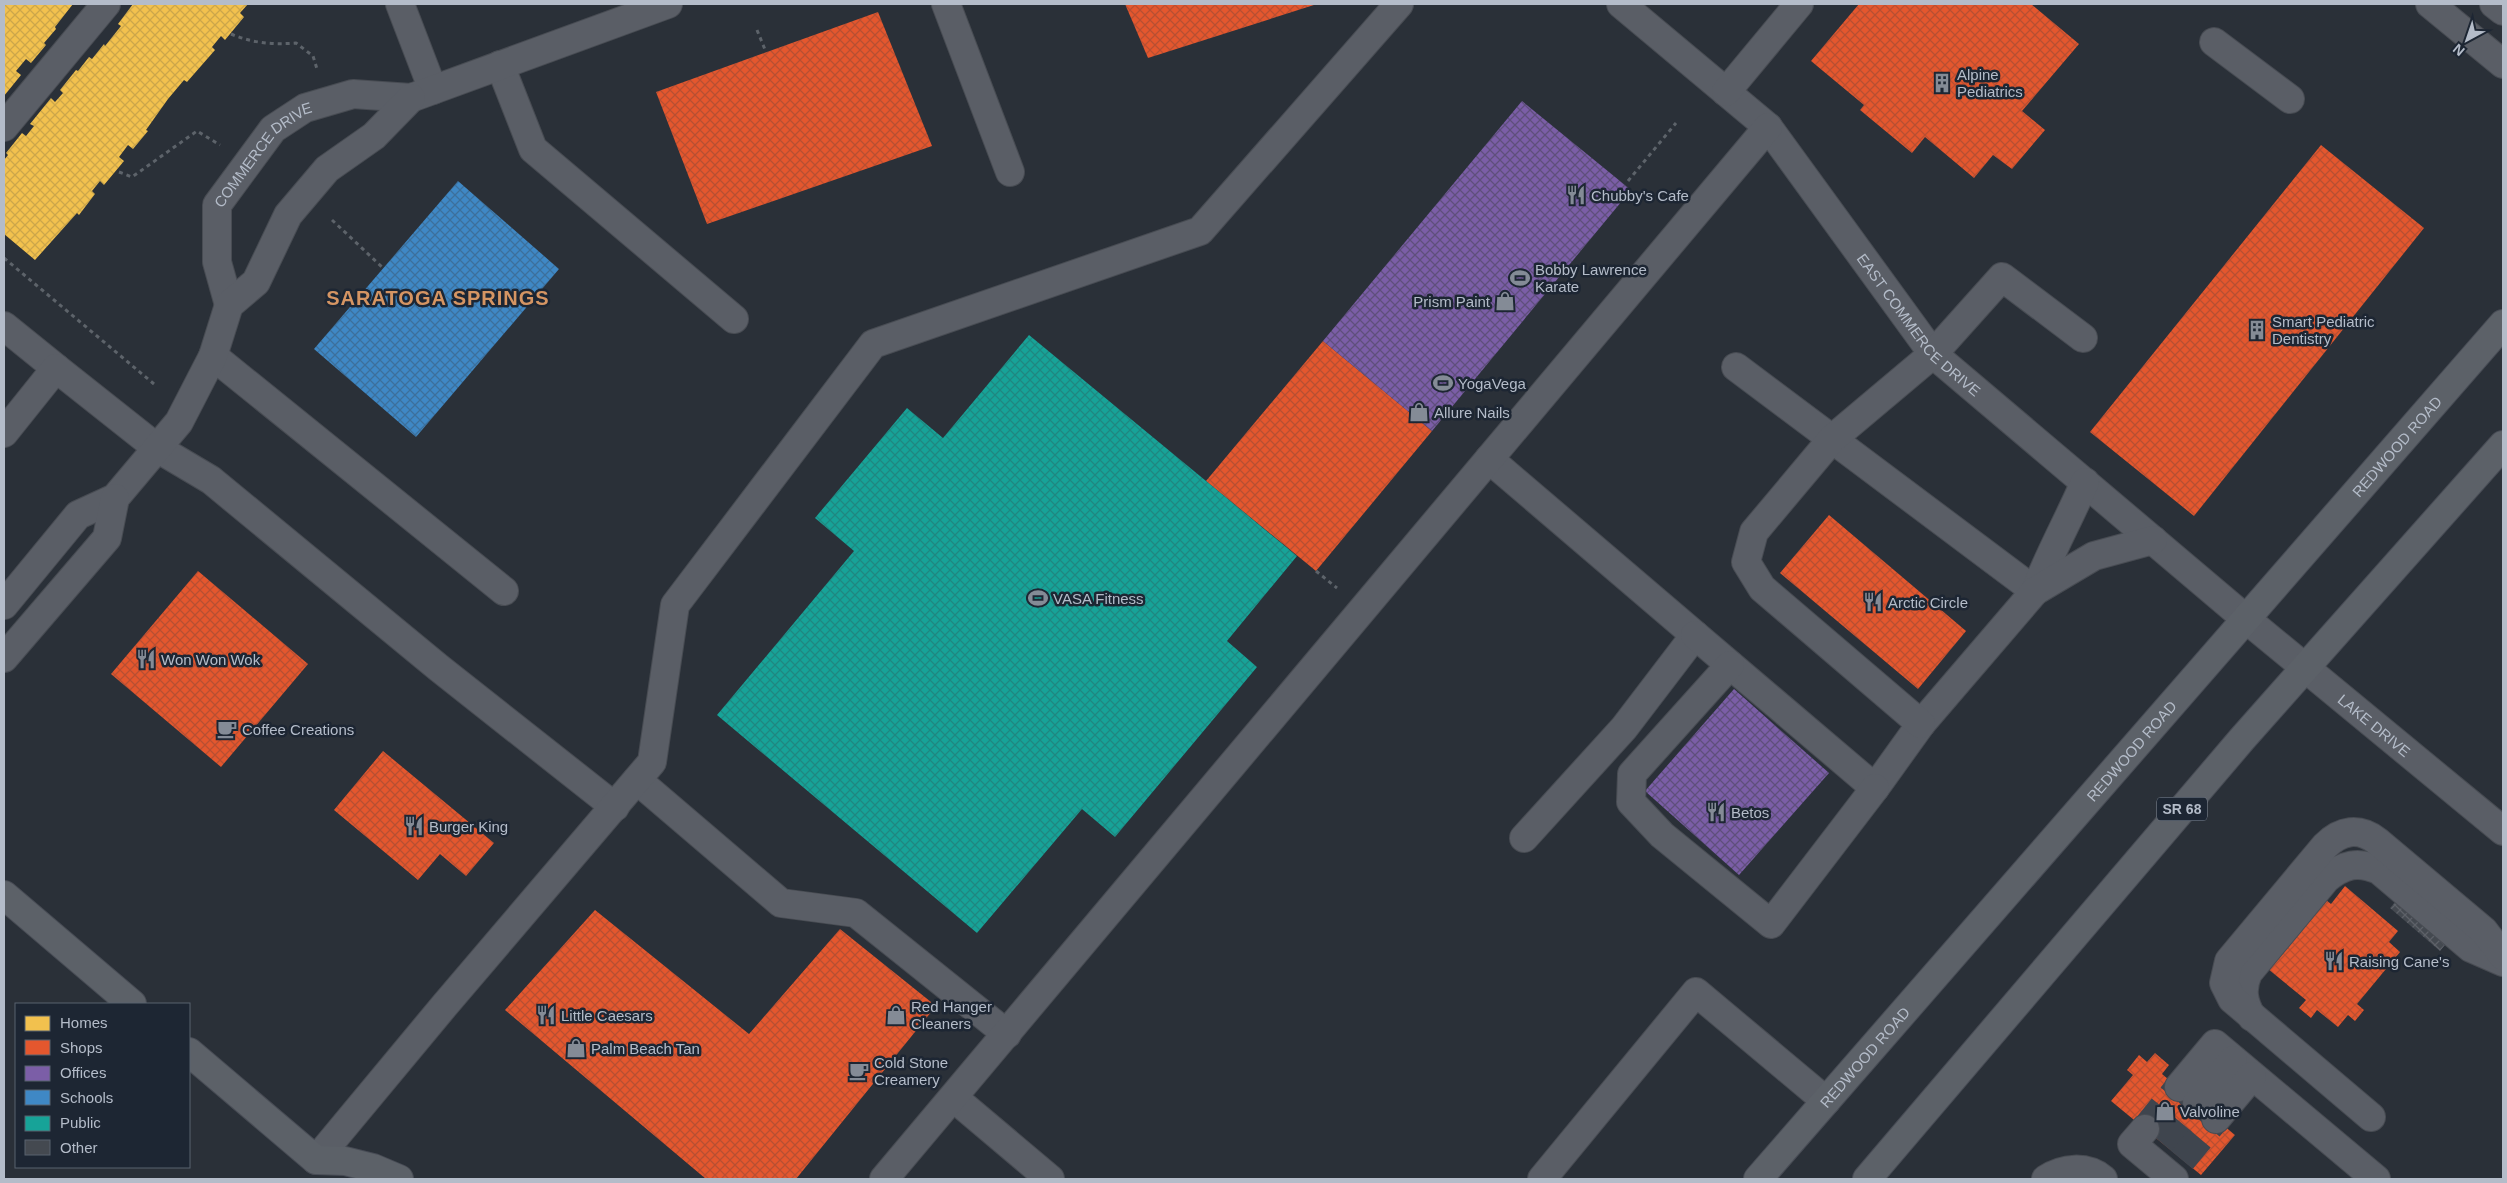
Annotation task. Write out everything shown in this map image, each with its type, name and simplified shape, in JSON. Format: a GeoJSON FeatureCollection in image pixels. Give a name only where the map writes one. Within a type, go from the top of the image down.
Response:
{"type":"FeatureCollection","features":[{"type":"Feature","properties":{"kind":"main road","name":"REDWOOD ROAD"},"geometry":{"type":"LineString","coordinates":[[1758,1179],[2503,324]]}},
{"type":"Feature","properties":{"kind":"main road","name":"SR 68"},"geometry":{"type":"LineString","coordinates":[[1867,1179],[2103,900],[2503,445]]}},
{"type":"Feature","properties":{"kind":"main road"},"geometry":{"type":"LineString","coordinates":[[4,895],[131,1003]]}},
{"type":"Feature","properties":{"kind":"main road"},"geometry":{"type":"LineString","coordinates":[[190,1053],[318,1170],[344,1162],[373,1168],[399,1179]]}},
{"type":"Feature","properties":{"kind":"street"},"geometry":{"type":"LineString","coordinates":[[4,127],[106,4]]}},
{"type":"Feature","properties":{"kind":"street"},"geometry":{"type":"LineString","coordinates":[[400,4],[422,94]]}},
{"type":"Feature","properties":{"kind":"street","name":"COMMERCE DRIVE"},"geometry":{"type":"LineString","coordinates":[[422,94],[374,136],[326,169],[288,215],[256,282],[229,305],[217,262],[217,206],[273,129],[304,108],[353,94],[422,94],[668,4]]}},
{"type":"Feature","properties":{"kind":"street"},"geometry":{"type":"LineString","coordinates":[[946,4],[1010,172]]}},
{"type":"Feature","properties":{"kind":"street"},"geometry":{"type":"LineString","coordinates":[[318,1170],[444,1006],[652,762],[675,605],[874,344],[1200,231],[1399,4]]}},
{"type":"Feature","properties":{"kind":"street","name":"EAST COMMERCE DRIVE"},"geometry":{"type":"LineString","coordinates":[[1621,4],[1768,127],[1933,354],[2246,619]]}},
{"type":"Feature","properties":{"kind":"street"},"geometry":{"type":"LineString","coordinates":[[1726,92],[1799,4]]}},
{"type":"Feature","properties":{"kind":"street"},"geometry":{"type":"LineString","coordinates":[[2430,4],[2503,64]]}},
{"type":"Feature","properties":{"kind":"street"},"geometry":{"type":"LineString","coordinates":[[2494,4],[2503,11]]}},
{"type":"Feature","properties":{"kind":"street"},"geometry":{"type":"LineString","coordinates":[[2214,42],[2290,98]]}},
{"type":"Feature","properties":{"kind":"street"},"geometry":{"type":"LineString","coordinates":[[500,65],[533,149],[734,319]]}},
{"type":"Feature","properties":{"kind":"street"},"geometry":{"type":"LineString","coordinates":[[884,1179],[1768,127]]}},
{"type":"Feature","properties":{"kind":"street"},"geometry":{"type":"LineString","coordinates":[[1921,724],[1762,588],[1746,562],[1754,532],[1832,439],[1933,354],[2002,277],[2083,338]]}},
{"type":"Feature","properties":{"kind":"street"},"geometry":{"type":"LineString","coordinates":[[4,606],[78,515],[115,498],[179,422],[213,356],[229,305]]}},
{"type":"Feature","properties":{"kind":"street"},"geometry":{"type":"LineString","coordinates":[[4,326],[157,448],[212,480],[439,668],[615,806]]}},
{"type":"Feature","properties":{"kind":"street"},"geometry":{"type":"LineString","coordinates":[[213,356],[504,591]]}},
{"type":"Feature","properties":{"kind":"street"},"geometry":{"type":"LineString","coordinates":[[1736,367],[2035,591]]}},
{"type":"Feature","properties":{"kind":"street"},"geometry":{"type":"LineString","coordinates":[[4,433],[56,368]]}},
{"type":"Feature","properties":{"kind":"street"},"geometry":{"type":"LineString","coordinates":[[1488,459],[1876,788]]}},
{"type":"Feature","properties":{"kind":"street"},"geometry":{"type":"LineString","coordinates":[[2035,591],[2048,557],[2066,527],[2085,482]]}},
{"type":"Feature","properties":{"kind":"street"},"geometry":{"type":"LineString","coordinates":[[4,658],[107,538],[115,498]]}},
{"type":"Feature","properties":{"kind":"street"},"geometry":{"type":"LineString","coordinates":[[1730,665],[1632,774],[1631,802],[1662,836],[1771,924],[1876,788],[1921,724],[2035,591],[2094,556],[2153,540]]}},
{"type":"Feature","properties":{"kind":"street","name":"LAKE DRIVE"},"geometry":{"type":"LineString","coordinates":[[2246,619],[2503,831]]}},
{"type":"Feature","properties":{"kind":"street"},"geometry":{"type":"LineString","coordinates":[[1524,838],[1624,728],[1695,635]]}},
{"type":"Feature","properties":{"kind":"street"},"geometry":{"type":"LineString","coordinates":[[637,780],[781,903],[856,913],[1007,1034]]}},
{"type":"Feature","properties":{"kind":"street"},"geometry":{"type":"LineString","coordinates":[[2371,1117],[2232,999],[2227,992],[2225,972],[2229,961],[2325,846],[2342,833],[2361,832],[2377,841],[2484,931],[2503,956]]}},
{"type":"Feature","properties":{"kind":"street"},"geometry":{"type":"LineString","coordinates":[[2253,1018],[2246,1007],[2243,993],[2248,973],[2326,878],[2338,869],[2352,864],[2366,864],[2379,870],[2471,948],[2503,962]]}},
{"type":"Feature","properties":{"kind":"street"},"geometry":{"type":"LineString","coordinates":[[1542,1179],[1696,992],[1826,1101]]}},
{"type":"Feature","properties":{"kind":"street"},"geometry":{"type":"LineString","coordinates":[[2242,1068],[2197,1103],[2214,1044],[2376,1179]]}},
{"type":"Feature","properties":{"kind":"street"},"geometry":{"type":"LineString","coordinates":[[954,1098],[1050,1179]]}},
{"type":"Feature","properties":{"kind":"street"},"geometry":{"type":"LineString","coordinates":[[2046,1179],[2056,1172],[2079,1169],[2103,1179]]}},
{"type":"Feature","properties":{"kind":"path"},"geometry":{"type":"LineString","coordinates":[[757,30],[766,52]]}},
{"type":"Feature","properties":{"kind":"path"},"geometry":{"type":"LineString","coordinates":[[230,34],[241,39],[273,45],[296,43],[314,56],[317,72]]}},
{"type":"Feature","properties":{"kind":"path"},"geometry":{"type":"LineString","coordinates":[[1628,181],[1676,123]]}},
{"type":"Feature","properties":{"kind":"path"},"geometry":{"type":"LineString","coordinates":[[120,172],[132,177],[197,131],[222,146]]}},
{"type":"Feature","properties":{"kind":"path"},"geometry":{"type":"LineString","coordinates":[[332,220],[384,268]]}},
{"type":"Feature","properties":{"kind":"path"},"geometry":{"type":"LineString","coordinates":[[4,258],[154,384]]}},
{"type":"Feature","properties":{"kind":"path"},"geometry":{"type":"LineString","coordinates":[[1316,572],[1341,591]]}},
{"type":"Feature","properties":{"kind":"building: Homes"},"geometry":{"type":"Polygon","coordinates":[[[4,4],[73,4],[44,43],[46,45],[31,63],[26,59],[16,71],[21,75],[4,96],[4,4]]]}},
{"type":"Feature","properties":{"kind":"building: Homes"},"geometry":{"type":"Polygon","coordinates":[[[133,4],[248,4],[240,13],[244,17],[225,40],[221,36],[212,47],[215,50],[187,82],[184,80],[168,99],[146,130],[148,131],[133,149],[128,145],[119,157],[124,161],[104,185],[100,181],[92,191],[95,194],[79,215],[77,213],[35,260],[4,234],[4,160],[8,155],[6,153],[22,133],[26,136],[34,126],[30,124],[51,98],[55,102],[63,93],[60,90],[76,70],[78,71],[89,57],[92,59],[104,44],[105,46],[121,26],[118,24],[133,4]]]}},
{"type":"Feature","properties":{"kind":"building: Shops"},"geometry":{"type":"Polygon","coordinates":[[[1125,4],[1317,4],[1148,58],[1125,4]]]}},
{"type":"Feature","properties":{"kind":"building: Shops","name":"Alpine Pediatrics"},"geometry":{"type":"Polygon","coordinates":[[[1859,4],[2031,4],[2079,44],[2022,111],[2045,130],[2012,169],[1993,155],[1974,178],[1925,137],[1912,153],[1860,110],[1864,105],[1811,61],[1859,4]]]}},
{"type":"Feature","properties":{"kind":"building: Shops"},"geometry":{"type":"Polygon","coordinates":[[[878,12],[932,146],[707,224],[656,92],[878,12]]]}},
{"type":"Feature","properties":{"kind":"building: Shops","name":"Smart Pediatric Dentistry"},"geometry":{"type":"Polygon","coordinates":[[[2321,145],[2424,228],[2194,516],[2090,432],[2321,145]]]}},
{"type":"Feature","properties":{"kind":"building: Shops"},"geometry":{"type":"Polygon","coordinates":[[[1323,341],[1432,431],[1316,571],[1206,481],[1323,341]]]}},
{"type":"Feature","properties":{"kind":"building: Shops","name":"Arctic Circle"},"geometry":{"type":"Polygon","coordinates":[[[1829,515],[1966,631],[1918,689],[1780,573],[1829,515]]]}},
{"type":"Feature","properties":{"kind":"building: Shops"},"geometry":{"type":"Polygon","coordinates":[[[198,571],[308,664],[221,767],[111,674],[198,571]]]}},
{"type":"Feature","properties":{"kind":"building: Shops","name":"Burger King"},"geometry":{"type":"Polygon","coordinates":[[[383,751],[494,843],[466,876],[440,854],[418,880],[334,810],[383,751]]]}},
{"type":"Feature","properties":{"kind":"building: Shops","name":"Raising Cane's"},"geometry":{"type":"Polygon","coordinates":[[[2345,886],[2398,931],[2389,942],[2400,952],[2357,1004],[2364,1010],[2355,1021],[2348,1015],[2338,1027],[2317,1010],[2311,1018],[2299,1008],[2306,1000],[2268,969],[2326,900],[2331,904],[2345,886]]]}},
{"type":"Feature","properties":{"kind":"building: Shops"},"geometry":{"type":"Polygon","coordinates":[[[595,910],[749,1034],[840,929],[936,1006],[796,1179],[706,1179],[505,1010],[595,910]]]}},
{"type":"Feature","properties":{"kind":"building: Shops","name":"Valvoline"},"geometry":{"type":"Polygon","coordinates":[[[2155,1053],[2169,1065],[2162,1074],[2235,1135],[2201,1175],[2111,1101],[2133,1075],[2127,1070],[2139,1055],[2147,1062],[2155,1053]]]}},
{"type":"Feature","properties":{"kind":"building: Offices"},"geometry":{"type":"Polygon","coordinates":[[[1522,101],[1631,190],[1432,431],[1323,341],[1522,101]]]}},
{"type":"Feature","properties":{"kind":"building: Offices"},"geometry":{"type":"Polygon","coordinates":[[[1734,689],[1829,773],[1739,875],[1645,791],[1734,689]]]}},
{"type":"Feature","properties":{"kind":"building: Schools"},"geometry":{"type":"Polygon","coordinates":[[[458,181],[559,269],[416,437],[314,349],[458,181]]]}},
{"type":"Feature","properties":{"kind":"building: Public","name":"VASA Fitness"},"geometry":{"type":"Polygon","coordinates":[[[1029,335],[1297,556],[1227,641],[1257,667],[1115,837],[1082,809],[977,933],[717,715],[854,551],[815,518],[907,408],[943,438],[1029,335]]]}},
{"type":"Feature","properties":{"kind":"building: Other"},"geometry":{"type":"Polygon","coordinates":[[[2420,873],[2470,915],[2440,951],[2390,908],[2420,873]]]}},
{"type":"Feature","properties":{"kind":"tunnel"},"geometry":{"type":"LineString","coordinates":[[2145,1129],[2179,1087]]}},
{"type":"Feature","properties":{"kind":"tunnel"},"geometry":{"type":"LineString","coordinates":[[2163,1144],[2197,1103]]}},
{"type":"Feature","properties":{"kind":"tunnel"},"geometry":{"type":"LineString","coordinates":[[2182,1160],[2216,1119]]}},
{"type":"Feature","properties":{"kind":"place","name":"Alpine Pediatrics"},"geometry":{"type":"Point","coordinates":[1942,83]}},
{"type":"Feature","properties":{"kind":"place","name":"Chubby's Cafe"},"geometry":{"type":"Point","coordinates":[1576,195]}},
{"type":"Feature","properties":{"kind":"place","name":"Bobby Lawrence Karate"},"geometry":{"type":"Point","coordinates":[1520,278]}},
{"type":"Feature","properties":{"kind":"place","name":"Prism Paint"},"geometry":{"type":"Point","coordinates":[1505,301]}},
{"type":"Feature","properties":{"kind":"place","name":"Smart Pediatric Dentistry"},"geometry":{"type":"Point","coordinates":[2257,330]}},
{"type":"Feature","properties":{"kind":"place","name":"YogaVega"},"geometry":{"type":"Point","coordinates":[1443,383]}},
{"type":"Feature","properties":{"kind":"place","name":"Allure Nails"},"geometry":{"type":"Point","coordinates":[1419,412]}},
{"type":"Feature","properties":{"kind":"place","name":"VASA Fitness"},"geometry":{"type":"Point","coordinates":[1038,598]}},
{"type":"Feature","properties":{"kind":"place","name":"Arctic Circle"},"geometry":{"type":"Point","coordinates":[1873,602]}},
{"type":"Feature","properties":{"kind":"place","name":"Won Won Wok"},"geometry":{"type":"Point","coordinates":[146,659]}},
{"type":"Feature","properties":{"kind":"place","name":"Coffee Creations"},"geometry":{"type":"Point","coordinates":[227,729]}},
{"type":"Feature","properties":{"kind":"place","name":"Betos"},"geometry":{"type":"Point","coordinates":[1716,812]}},
{"type":"Feature","properties":{"kind":"place","name":"Burger King"},"geometry":{"type":"Point","coordinates":[414,826]}},
{"type":"Feature","properties":{"kind":"place","name":"Raising Cane's"},"geometry":{"type":"Point","coordinates":[2334,961]}},
{"type":"Feature","properties":{"kind":"place","name":"Little Caesars"},"geometry":{"type":"Point","coordinates":[546,1015]}},
{"type":"Feature","properties":{"kind":"place","name":"Red Hanger Cleaners"},"geometry":{"type":"Point","coordinates":[896,1015]}},
{"type":"Feature","properties":{"kind":"place","name":"Palm Beach Tan"},"geometry":{"type":"Point","coordinates":[576,1048]}},
{"type":"Feature","properties":{"kind":"place","name":"Cold Stone Creamery"},"geometry":{"type":"Point","coordinates":[859,1071]}},
{"type":"Feature","properties":{"kind":"place","name":"Valvoline"},"geometry":{"type":"Point","coordinates":[2165,1111]}},
{"type":"Feature","properties":{"kind":"district","name":"SARATOGA SPRINGS"},"geometry":{"type":"Point","coordinates":[438,298]}}]}
